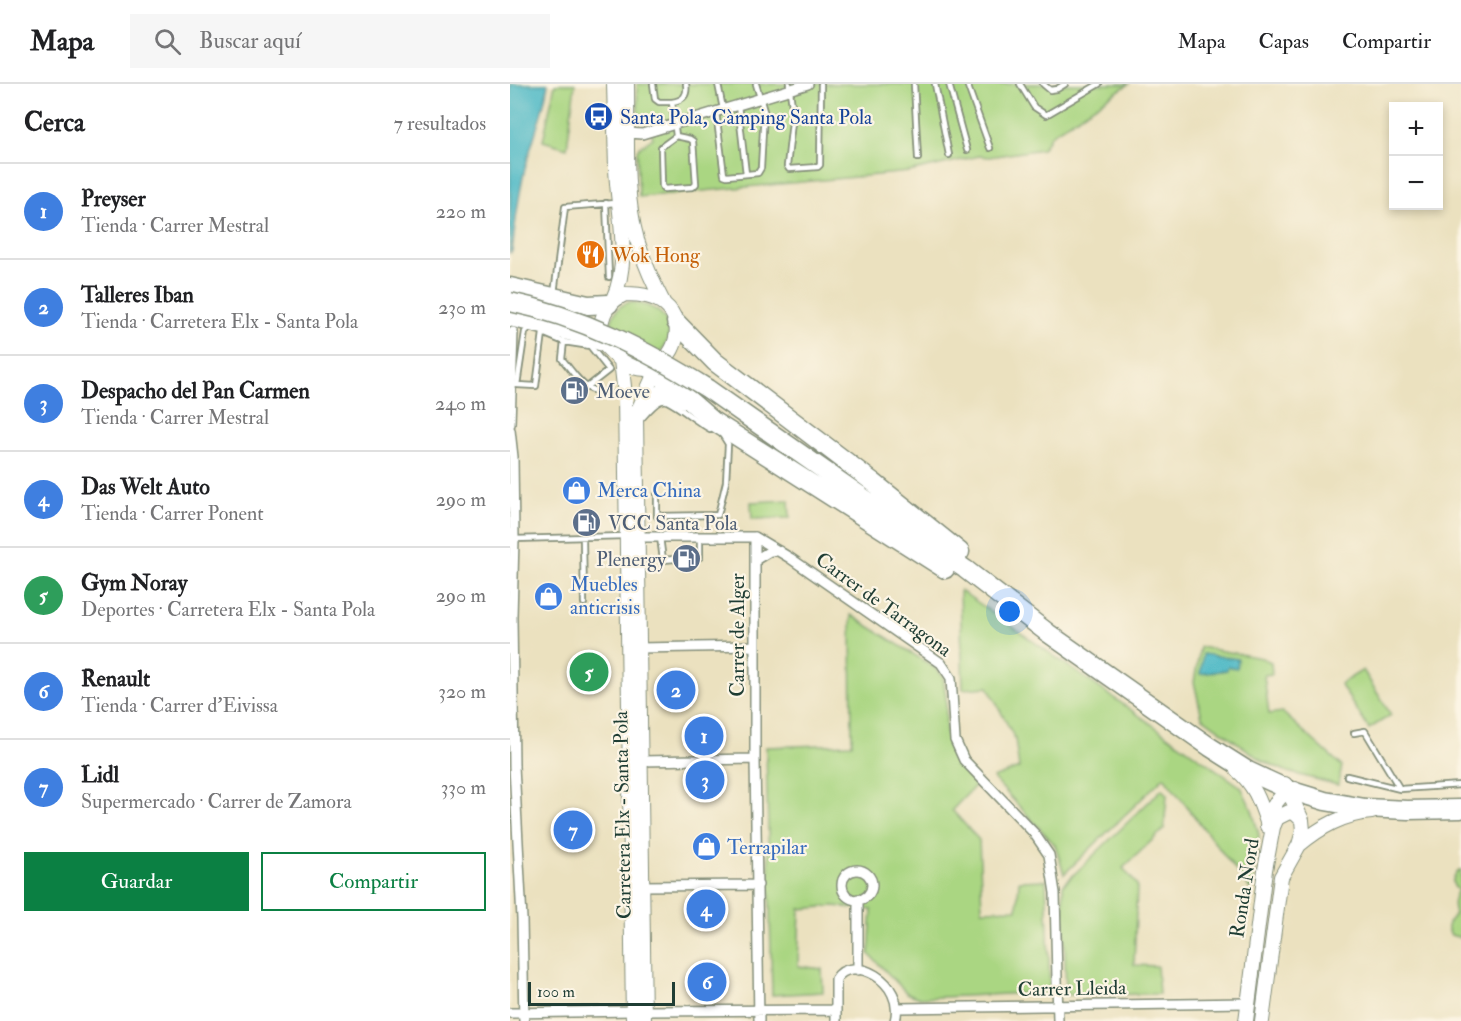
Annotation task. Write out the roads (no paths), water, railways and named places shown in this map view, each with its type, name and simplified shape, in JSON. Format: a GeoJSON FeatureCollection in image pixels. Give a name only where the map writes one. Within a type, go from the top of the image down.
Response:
{"type":"FeatureCollection","features":[{"type":"Feature","properties":{"kind":"highway"},"geometry":{"type":"LineString","coordinates":[[510,287],[588,305],[611,302]]}},
{"type":"Feature","properties":{"kind":"highway"},"geometry":{"type":"LineString","coordinates":[[562,299],[566,336]]}},
{"type":"Feature","properties":{"kind":"highway"},"geometry":{"type":"LineString","coordinates":[[510,302],[571,319],[619,338],[650,353],[708,389],[1045,625],[1210,747],[1248,771],[1289,790],[1324,801],[1365,808],[1461,809]]}},
{"type":"Feature","properties":{"kind":"highway"},"geometry":{"type":"LineString","coordinates":[[676,322],[715,362],[873,482],[1045,625]]}},
{"type":"Feature","properties":{"kind":"highway"},"geometry":{"type":"LineString","coordinates":[[512,325],[536,328],[566,336],[592,337],[602,342]]}},
{"type":"Feature","properties":{"kind":"highway"},"geometry":{"type":"LineString","coordinates":[[655,368],[689,402],[713,421],[1045,625],[1197,729],[1253,763],[1321,791],[1388,801],[1461,802]]}},
{"type":"Feature","properties":{"kind":"highway"},"geometry":{"type":"LineString","coordinates":[[636,415],[656,395],[664,393],[689,402]]}},
{"type":"Feature","properties":{"kind":"main road"},"geometry":{"type":"LineString","coordinates":[[614,84],[612,203],[622,241],[621,274],[601,321],[602,342],[621,360],[633,366],[655,368],[672,350],[676,322],[650,277],[637,238],[628,168],[627,84]]}},
{"type":"Feature","properties":{"kind":"main road"},"geometry":{"type":"LineString","coordinates":[[611,302],[625,294],[638,294],[664,304]]}},
{"type":"Feature","properties":{"kind":"main road","name":"Carretera Elx - Santa Pola"},"geometry":{"type":"LineString","coordinates":[[621,360],[625,395],[638,648],[642,886],[639,1016]]}},
{"type":"Feature","properties":{"kind":"main road","name":"Carretera Elx - Santa Pola"},"geometry":{"type":"LineString","coordinates":[[639,1016],[632,536],[636,415],[655,368]]}},
{"type":"Feature","properties":{"kind":"main road"},"geometry":{"type":"LineString","coordinates":[[1210,747],[1246,778],[1255,791],[1267,822],[1270,848]]}},
{"type":"Feature","properties":{"kind":"main road"},"geometry":{"type":"LineString","coordinates":[[1275,774],[1289,790],[1302,820]]}},
{"type":"Feature","properties":{"kind":"main road"},"geometry":{"type":"LineString","coordinates":[[1267,822],[1280,796],[1289,790],[1321,791]]}},
{"type":"Feature","properties":{"kind":"main road"},"geometry":{"type":"LineString","coordinates":[[1299,845],[1320,828],[1343,817],[1408,810]]}},
{"type":"Feature","properties":{"kind":"main road","name":"Ronda Nord"},"geometry":{"type":"LineString","coordinates":[[1246,1021],[1265,870],[1277,818],[1288,812],[1296,814],[1302,820],[1303,831],[1299,845],[1281,877],[1262,1021]]}},
{"type":"Feature","properties":{"kind":"street"},"geometry":{"type":"LineString","coordinates":[[628,133],[642,134],[790,87],[808,84]]}},
{"type":"Feature","properties":{"kind":"street"},"geometry":{"type":"LineString","coordinates":[[510,424],[512,325]]}},
{"type":"Feature","properties":{"kind":"street"},"geometry":{"type":"LineString","coordinates":[[510,430],[513,457],[514,754],[524,1017]]}},
{"type":"Feature","properties":{"kind":"street"},"geometry":{"type":"LineString","coordinates":[[632,536],[755,537]]}},
{"type":"Feature","properties":{"kind":"street","name":"Carrer de Tarragona"},"geometry":{"type":"LineString","coordinates":[[755,537],[779,551],[941,663],[947,670],[953,689],[956,741],[960,752],[972,770],[1034,833],[1049,855],[1055,893],[1058,1021]]}},
{"type":"Feature","properties":{"kind":"street","name":"Carrer de Alger"},"geometry":{"type":"LineString","coordinates":[[755,537],[755,759],[759,1016]]}},
{"type":"Feature","properties":{"kind":"street"},"geometry":{"type":"LineString","coordinates":[[755,560],[770,551],[779,551]]}},
{"type":"Feature","properties":{"kind":"street"},"geometry":{"type":"LineString","coordinates":[[638,648],[755,646]]}},
{"type":"Feature","properties":{"kind":"street"},"geometry":{"type":"LineString","coordinates":[[641,761],[755,759]]}},
{"type":"Feature","properties":{"kind":"street"},"geometry":{"type":"LineString","coordinates":[[642,886],[758,885]]}},
{"type":"Feature","properties":{"kind":"street"},"geometry":{"type":"LineString","coordinates":[[858,900],[858,970]]}},
{"type":"Feature","properties":{"kind":"street"},"geometry":{"type":"LineString","coordinates":[[836,1021],[837,979],[840,973],[846,970],[858,970],[876,975],[887,984],[898,1008],[895,1021]]}},
{"type":"Feature","properties":{"kind":"street","name":"Carrer Lleida"},"geometry":{"type":"LineString","coordinates":[[898,1008],[1248,1003]]}},
{"type":"Feature","properties":{"kind":"street"},"geometry":{"type":"LineString","coordinates":[[510,1013],[524,1017],[759,1016],[835,1010]]}},
{"type":"Feature","properties":{"kind":"lane"},"geometry":{"type":"LineString","coordinates":[[653,84],[655,99],[659,102],[681,100],[687,91],[686,84]]}},
{"type":"Feature","properties":{"kind":"lane"},"geometry":{"type":"LineString","coordinates":[[718,84],[724,175],[727,177],[758,172],[761,168],[764,111],[756,84]]}},
{"type":"Feature","properties":{"kind":"lane"},"geometry":{"type":"LineString","coordinates":[[790,87],[793,113],[787,166],[789,168],[818,167],[820,165],[822,122],[821,84]]}},
{"type":"Feature","properties":{"kind":"lane"},"geometry":{"type":"LineString","coordinates":[[914,84],[918,158]]}},
{"type":"Feature","properties":{"kind":"lane"},"geometry":{"type":"LineString","coordinates":[[935,84],[949,155]]}},
{"type":"Feature","properties":{"kind":"lane"},"geometry":{"type":"LineString","coordinates":[[949,84],[967,150]]}},
{"type":"Feature","properties":{"kind":"lane"},"geometry":{"type":"LineString","coordinates":[[967,84],[990,148]]}},
{"type":"Feature","properties":{"kind":"lane"},"geometry":{"type":"LineString","coordinates":[[1020,84],[1034,106],[1046,115],[1099,84]]}},
{"type":"Feature","properties":{"kind":"lane"},"geometry":{"type":"LineString","coordinates":[[1044,84],[1050,90],[1065,84]]}},
{"type":"Feature","properties":{"kind":"lane"},"geometry":{"type":"LineString","coordinates":[[672,102],[676,136]]}},
{"type":"Feature","properties":{"kind":"lane"},"geometry":{"type":"LineString","coordinates":[[738,105],[746,174]]}},
{"type":"Feature","properties":{"kind":"lane"},"geometry":{"type":"LineString","coordinates":[[676,136],[693,141],[696,184],[693,188],[664,189],[662,186],[661,147],[676,136]]}},
{"type":"Feature","properties":{"kind":"lane"},"geometry":{"type":"LineString","coordinates":[[562,299],[565,207],[612,203],[609,277]]}},
{"type":"Feature","properties":{"kind":"lane"},"geometry":{"type":"LineString","coordinates":[[536,328],[536,386],[517,385],[525,332],[536,328]]}},
{"type":"Feature","properties":{"kind":"lane"},"geometry":{"type":"LineString","coordinates":[[586,388],[609,370],[590,346],[566,336],[562,358],[586,388],[600,394],[625,395]]}},
{"type":"Feature","properties":{"kind":"lane"},"geometry":{"type":"LineString","coordinates":[[656,395],[660,400],[678,407],[696,422],[724,437],[728,444],[726,482],[718,515],[657,516],[657,494]]}},
{"type":"Feature","properties":{"kind":"lane"},"geometry":{"type":"LineString","coordinates":[[514,539],[632,536]]}},
{"type":"Feature","properties":{"kind":"lane"},"geometry":{"type":"LineString","coordinates":[[660,537],[663,560],[700,558],[700,537]]}},
{"type":"Feature","properties":{"kind":"lane"},"geometry":{"type":"LineString","coordinates":[[583,538],[584,603]]}},
{"type":"Feature","properties":{"kind":"lane"},"geometry":{"type":"LineString","coordinates":[[1354,733],[1365,731],[1400,789]]}},
{"type":"Feature","properties":{"kind":"lane"},"geometry":{"type":"LineString","coordinates":[[1347,776],[1400,789],[1461,785]]}},
{"type":"Feature","properties":{"kind":"water"},"geometry":{"type":"Polygon","coordinates":[[[510,84],[548,84],[524,173],[510,253],[510,84]]]}},
{"type":"Feature","properties":{"kind":"water"},"geometry":{"type":"Polygon","coordinates":[[[1203,654],[1238,659],[1237,668],[1228,667],[1227,670],[1200,674],[1203,654]]]}},
{"type":"Feature","properties":{"kind":"place","name":"Santa Pola, Càmping Santa Pola"},"geometry":{"type":"Point","coordinates":[599,117]}},
{"type":"Feature","properties":{"kind":"place","name":"Wok Hong"},"geometry":{"type":"Point","coordinates":[591,255]}},
{"type":"Feature","properties":{"kind":"place","name":"Moeve"},"geometry":{"type":"Point","coordinates":[575,391]}},
{"type":"Feature","properties":{"kind":"place","name":"Merca China"},"geometry":{"type":"Point","coordinates":[576,490]}},
{"type":"Feature","properties":{"kind":"place","name":"VCC Santa Pola"},"geometry":{"type":"Point","coordinates":[587,523]}},
{"type":"Feature","properties":{"kind":"place","name":"Plenergy"},"geometry":{"type":"Point","coordinates":[687,559]}},
{"type":"Feature","properties":{"kind":"place","name":"Muebles anticrisis"},"geometry":{"type":"Point","coordinates":[549,596]}},
{"type":"Feature","properties":{"kind":"place","name":"Gym Noray"},"geometry":{"type":"Point","coordinates":[589,672]}},
{"type":"Feature","properties":{"kind":"place","name":"Talleres Iban"},"geometry":{"type":"Point","coordinates":[676,690]}},
{"type":"Feature","properties":{"kind":"place","name":"Preyser"},"geometry":{"type":"Point","coordinates":[704,736]}},
{"type":"Feature","properties":{"kind":"place","name":"Despacho del Pan Carmen"},"geometry":{"type":"Point","coordinates":[705,780]}},
{"type":"Feature","properties":{"kind":"place","name":"Lidl"},"geometry":{"type":"Point","coordinates":[573,830]}},
{"type":"Feature","properties":{"kind":"place","name":"Terrapilar"},"geometry":{"type":"Point","coordinates":[706,847]}},
{"type":"Feature","properties":{"kind":"place","name":"Das Welt Auto"},"geometry":{"type":"Point","coordinates":[706,909]}},
{"type":"Feature","properties":{"kind":"place","name":"Renault"},"geometry":{"type":"Point","coordinates":[707,982]}}]}
